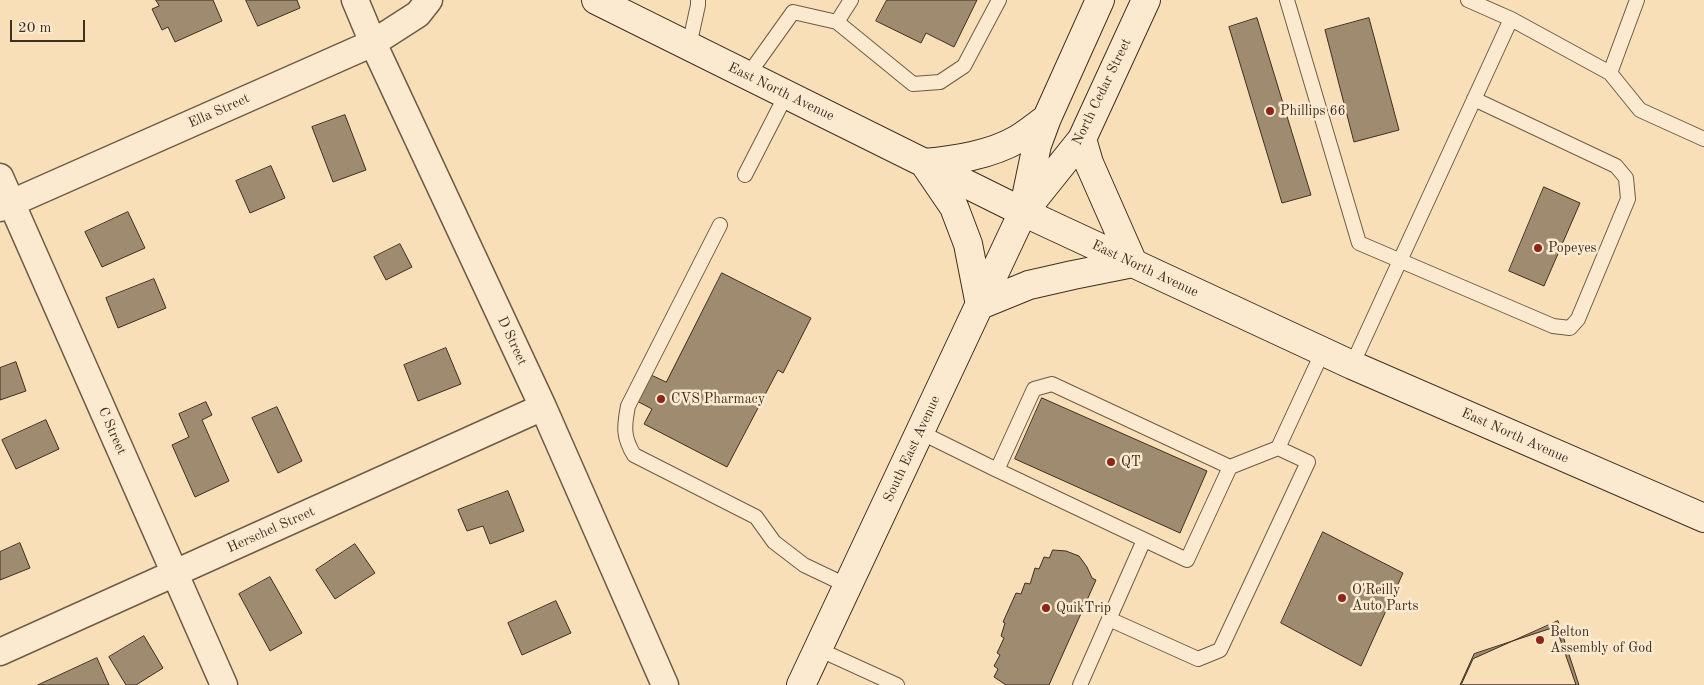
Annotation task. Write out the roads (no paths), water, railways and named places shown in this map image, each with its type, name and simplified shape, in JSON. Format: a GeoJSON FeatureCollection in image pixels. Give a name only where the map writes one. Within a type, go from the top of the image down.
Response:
{"type":"FeatureCollection","features":[{"type":"Feature","properties":{"kind":"main road","name":"East North Avenue"},"geometry":{"type":"LineString","coordinates":[[596,0],[1023,212],[1352,365],[1704,518]]}},
{"type":"Feature","properties":{"kind":"main road"},"geometry":{"type":"LineString","coordinates":[[1023,212],[1037,145],[1047,118],[1100,0]]}},
{"type":"Feature","properties":{"kind":"main road","name":"North Cedar Street"},"geometry":{"type":"LineString","coordinates":[[1023,212],[1082,139],[1146,0]]}},
{"type":"Feature","properties":{"kind":"main road"},"geometry":{"type":"LineString","coordinates":[[1047,118],[1019,139],[997,148],[957,160],[924,163],[954,207],[968,244],[980,305],[1029,286],[1133,263],[1089,163],[1082,139]]}},
{"type":"Feature","properties":{"kind":"main road","name":"South East Avenue"},"geometry":{"type":"LineString","coordinates":[[801,685],[1023,212]]}},
{"type":"Feature","properties":{"kind":"street","name":"D Street"},"geometry":{"type":"LineString","coordinates":[[355,0],[373,43],[543,407],[665,685]]}},
{"type":"Feature","properties":{"kind":"street","name":"Ella Street"},"geometry":{"type":"LineString","coordinates":[[6,205],[373,43],[418,14],[429,0]]}},
{"type":"Feature","properties":{"kind":"street","name":"C Street"},"geometry":{"type":"LineString","coordinates":[[0,177],[6,205],[175,573],[224,685]]}},
{"type":"Feature","properties":{"kind":"street","name":"Herschel Street"},"geometry":{"type":"LineString","coordinates":[[0,652],[543,407]]}},
{"type":"Feature","properties":{"kind":"lane"},"geometry":{"type":"LineString","coordinates":[[689,46],[698,0]]}},
{"type":"Feature","properties":{"kind":"lane"},"geometry":{"type":"LineString","coordinates":[[837,22],[851,0]]}},
{"type":"Feature","properties":{"kind":"lane"},"geometry":{"type":"LineString","coordinates":[[748,75],[793,12],[837,22],[914,84],[940,82],[964,66],[999,0]]}},
{"type":"Feature","properties":{"kind":"lane"},"geometry":{"type":"LineString","coordinates":[[1287,0],[1359,243],[1553,326],[1570,328],[1578,319],[1628,199],[1626,178],[1616,166],[1474,99]]}},
{"type":"Feature","properties":{"kind":"lane"},"geometry":{"type":"LineString","coordinates":[[1468,0],[1511,19],[1610,73],[1640,110],[1704,139]]}},
{"type":"Feature","properties":{"kind":"lane"},"geometry":{"type":"LineString","coordinates":[[1610,73],[1637,0]]}},
{"type":"Feature","properties":{"kind":"lane"},"geometry":{"type":"LineString","coordinates":[[1352,365],[1511,19]]}},
{"type":"Feature","properties":{"kind":"lane"},"geometry":{"type":"LineString","coordinates":[[745,176],[786,95]]}},
{"type":"Feature","properties":{"kind":"lane"},"geometry":{"type":"LineString","coordinates":[[720,225],[628,406],[624,430],[627,444],[634,455],[756,517],[774,542],[804,565],[848,586]]}},
{"type":"Feature","properties":{"kind":"lane"},"geometry":{"type":"LineString","coordinates":[[920,432],[1187,560],[1230,467],[1278,448],[1323,351]]}},
{"type":"Feature","properties":{"kind":"lane"},"geometry":{"type":"LineString","coordinates":[[997,470],[1034,389],[1052,384],[1230,467]]}},
{"type":"Feature","properties":{"kind":"lane"},"geometry":{"type":"LineString","coordinates":[[1109,619],[1198,659],[1220,650],[1308,462],[1278,448]]}},
{"type":"Feature","properties":{"kind":"lane"},"geometry":{"type":"LineString","coordinates":[[1080,685],[1144,540]]}},
{"type":"Feature","properties":{"kind":"lane"},"geometry":{"type":"LineString","coordinates":[[818,649],[897,685]]}},
{"type":"Feature","properties":{"kind":"place","name":"Phillips 66"},"geometry":{"type":"Point","coordinates":[1270,111]}},
{"type":"Feature","properties":{"kind":"place","name":"Popeyes"},"geometry":{"type":"Point","coordinates":[1538,248]}},
{"type":"Feature","properties":{"kind":"place","name":"CVS Pharmacy"},"geometry":{"type":"Point","coordinates":[661,399]}},
{"type":"Feature","properties":{"kind":"place","name":"QT"},"geometry":{"type":"Point","coordinates":[1111,462]}},
{"type":"Feature","properties":{"kind":"place","name":"O'Reilly Auto Parts"},"geometry":{"type":"Point","coordinates":[1342,598]}},
{"type":"Feature","properties":{"kind":"place","name":"QuikTrip"},"geometry":{"type":"Point","coordinates":[1046,608]}},
{"type":"Feature","properties":{"kind":"place","name":"Belton Assembly of God"},"geometry":{"type":"Point","coordinates":[1540,640]}}]}
